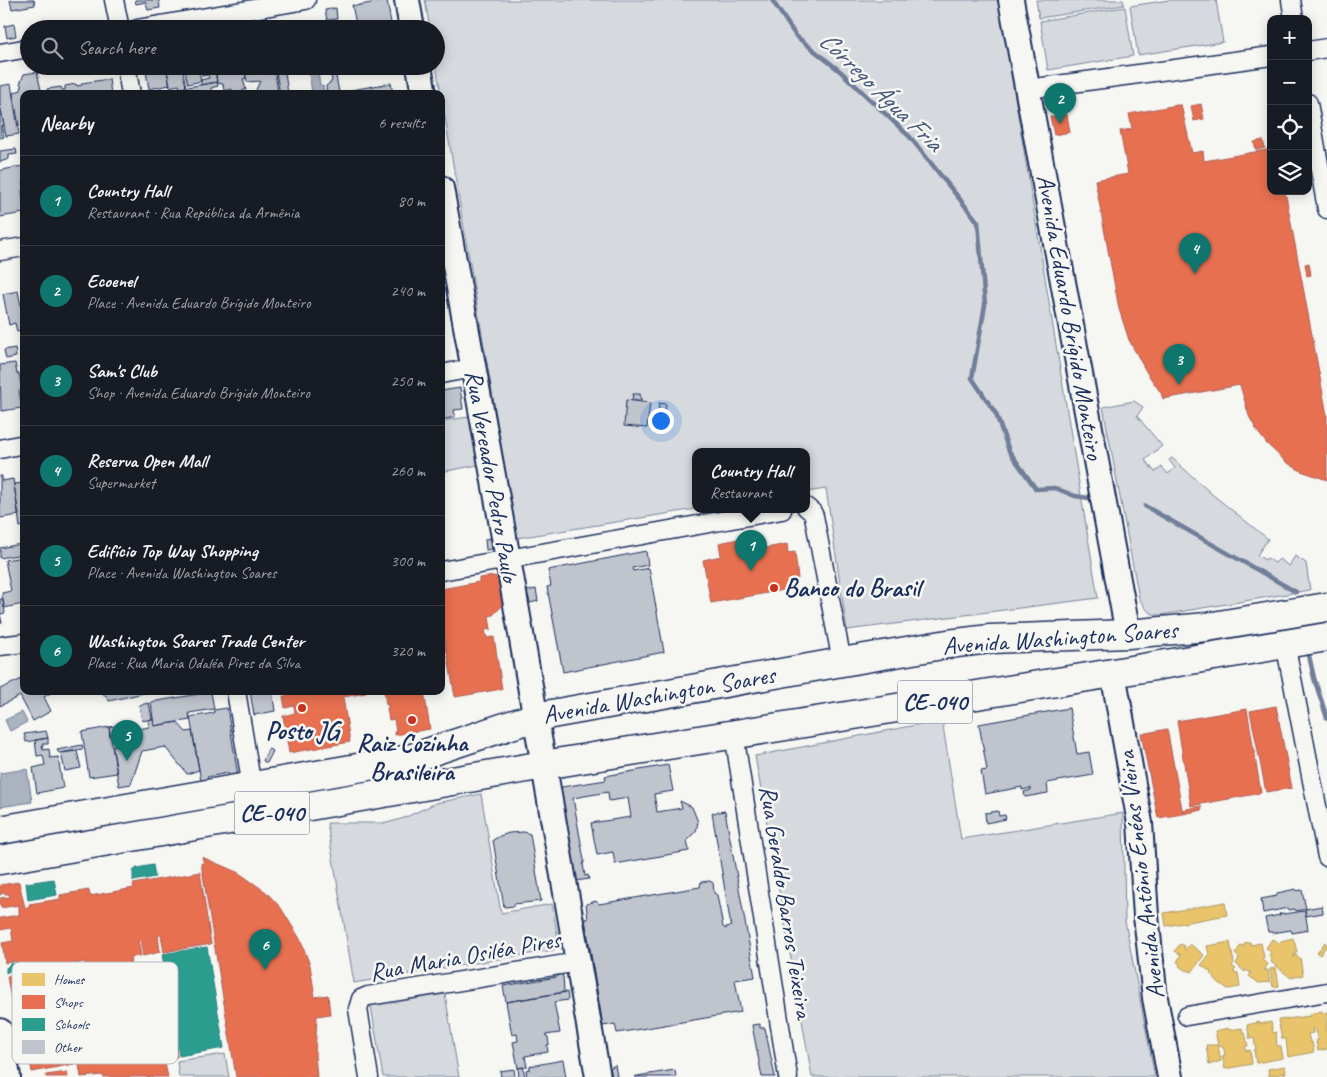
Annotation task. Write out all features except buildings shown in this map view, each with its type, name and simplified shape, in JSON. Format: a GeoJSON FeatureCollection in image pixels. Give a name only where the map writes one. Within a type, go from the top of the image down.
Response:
{"type":"FeatureCollection","features":[{"type":"Feature","properties":{"kind":"highway","name":"Avenida Washington Soares"},"geometry":{"type":"LineString","coordinates":[[0,830],[409,759],[535,716],[948,644],[990,639],[1128,634],[1207,627],[1308,610]]}},
{"type":"Feature","properties":{"kind":"highway","name":"Avenida Washington Soares"},"geometry":{"type":"LineString","coordinates":[[0,860],[544,765],[1327,637]]}},
{"type":"Feature","properties":{"kind":"street"},"geometry":{"type":"LineString","coordinates":[[114,0],[118,20]]}},
{"type":"Feature","properties":{"kind":"street"},"geometry":{"type":"LineString","coordinates":[[189,20],[306,0]]}},
{"type":"Feature","properties":{"kind":"street"},"geometry":{"type":"LineString","coordinates":[[407,0],[410,20]]}},
{"type":"Feature","properties":{"kind":"street","name":"Avenida Eduardo Brígido Monteiro"},"geometry":{"type":"LineString","coordinates":[[1011,0],[1128,634]]}},
{"type":"Feature","properties":{"kind":"street"},"geometry":{"type":"LineString","coordinates":[[1291,0],[1293,15]]}},
{"type":"Feature","properties":{"kind":"street"},"geometry":{"type":"LineString","coordinates":[[1312,50],[1327,48]]}},
{"type":"Feature","properties":{"kind":"street"},"geometry":{"type":"LineString","coordinates":[[0,53],[20,50]]}},
{"type":"Feature","properties":{"kind":"street"},"geometry":{"type":"LineString","coordinates":[[1028,89],[1267,57]]}},
{"type":"Feature","properties":{"kind":"street"},"geometry":{"type":"LineString","coordinates":[[128,75],[130,90]]}},
{"type":"Feature","properties":{"kind":"street"},"geometry":{"type":"LineString","coordinates":[[421,75],[423,90]]}},
{"type":"Feature","properties":{"kind":"street"},"geometry":{"type":"LineString","coordinates":[[1308,105],[1326,198]]}},
{"type":"Feature","properties":{"kind":"street","name":"Rua Vereador Pedro Paulo"},"geometry":{"type":"LineString","coordinates":[[445,210],[598,1077]]}},
{"type":"Feature","properties":{"kind":"street"},"geometry":{"type":"LineString","coordinates":[[0,251],[20,247]]}},
{"type":"Feature","properties":{"kind":"street"},"geometry":{"type":"LineString","coordinates":[[445,373],[473,368]]}},
{"type":"Feature","properties":{"kind":"street"},"geometry":{"type":"LineString","coordinates":[[0,448],[20,445]]}},
{"type":"Feature","properties":{"kind":"street"},"geometry":{"type":"LineString","coordinates":[[810,510],[814,516],[842,662]]}},
{"type":"Feature","properties":{"kind":"street"},"geometry":{"type":"LineString","coordinates":[[445,570],[766,513]]}},
{"type":"Feature","properties":{"kind":"street"},"geometry":{"type":"LineString","coordinates":[[0,646],[20,643]]}},
{"type":"Feature","properties":{"kind":"street"},"geometry":{"type":"LineString","coordinates":[[1286,643],[1327,857]]}},
{"type":"Feature","properties":{"kind":"street","name":"Avenida Antônio Enéas Vieira"},"geometry":{"type":"LineString","coordinates":[[1113,673],[1140,823],[1146,916],[1155,998],[1170,1077]]}},
{"type":"Feature","properties":{"kind":"street"},"geometry":{"type":"LineString","coordinates":[[237,695],[252,787]]}},
{"type":"Feature","properties":{"kind":"street","name":"Rua Geraldo Barros Teixeira"},"geometry":{"type":"LineString","coordinates":[[734,734],[788,1077]]}},
{"type":"Feature","properties":{"kind":"street","name":"Rua Maria Osiléa Pires"},"geometry":{"type":"LineString","coordinates":[[368,1077],[358,1009],[361,999],[368,996],[578,962]]}},
{"type":"Feature","properties":{"kind":"street"},"geometry":{"type":"LineString","coordinates":[[1187,1016],[1327,992]]}},
{"type":"Feature","properties":{"kind":"street"},"geometry":{"type":"LineString","coordinates":[[0,1030],[8,1077]]}},
{"type":"Feature","properties":{"kind":"shaded area"},"geometry":{"type":"Polygon","coordinates":[[[425,0],[999,0],[1098,598],[847,630],[826,489],[810,491],[810,448],[692,448],[692,510],[517,538],[445,118],[445,90],[440,90],[438,75],[445,75],[445,20],[428,20],[425,0]]]}},
{"type":"Feature","properties":{"kind":"shaded area"},"geometry":{"type":"Polygon","coordinates":[[[1036,0],[1123,0],[1124,5],[1039,18],[1036,0]]]}},
{"type":"Feature","properties":{"kind":"shaded area"},"geometry":{"type":"Polygon","coordinates":[[[1169,0],[1216,0],[1223,42],[1138,55],[1130,6],[1169,0]]]}},
{"type":"Feature","properties":{"kind":"shaded area"},"geometry":{"type":"Polygon","coordinates":[[[1125,7],[1133,56],[1048,70],[1040,21],[1125,7]]]}},
{"type":"Feature","properties":{"kind":"shaded area"},"geometry":{"type":"Polygon","coordinates":[[[309,75],[318,75],[320,85],[323,86],[324,90],[312,90],[309,75]]]}},
{"type":"Feature","properties":{"kind":"shaded area"},"geometry":{"type":"Polygon","coordinates":[[[1134,401],[1143,407],[1137,416],[1162,446],[1145,460],[1155,472],[1162,467],[1168,474],[1175,468],[1169,460],[1172,458],[1213,495],[1268,539],[1257,555],[1275,563],[1279,559],[1289,566],[1295,556],[1306,563],[1310,590],[1161,615],[1148,611],[1139,598],[1103,407],[1134,401]]]}},
{"type":"Feature","properties":{"kind":"shaded area"},"geometry":{"type":"Polygon","coordinates":[[[469,417],[478,465],[445,471],[445,420],[469,417]]]}},
{"type":"Feature","properties":{"kind":"shaded area"},"geometry":{"type":"Polygon","coordinates":[[[22,712],[27,722],[10,731],[5,720],[22,712]]]}},
{"type":"Feature","properties":{"kind":"shaded area"},"geometry":{"type":"Polygon","coordinates":[[[942,720],[961,839],[1123,813],[1125,921],[1155,1077],[812,1077],[755,756],[942,720]]]}},
{"type":"Feature","properties":{"kind":"shaded area"},"geometry":{"type":"Polygon","coordinates":[[[27,769],[32,802],[0,807],[0,773],[27,769]]]}},
{"type":"Feature","properties":{"kind":"shaded area"},"geometry":{"type":"Polygon","coordinates":[[[481,794],[501,913],[552,904],[559,945],[554,950],[354,983],[327,823],[387,823],[404,818],[436,803],[481,794]]]}},
{"type":"Feature","properties":{"kind":"shaded area"},"geometry":{"type":"Polygon","coordinates":[[[445,994],[459,1077],[383,1077],[371,1006],[445,994]]]}},
{"type":"Feature","properties":{"kind":"shaded area"},"geometry":{"type":"Polygon","coordinates":[[[225,1054],[229,1077],[179,1077],[178,1061],[225,1054]]]}},
{"type":"Feature","properties":{"kind":"waterway","name":"Córrego Água Fria"},"geometry":{"type":"LineString","coordinates":[[772,0],[796,36],[840,71],[910,137],[978,222],[985,305],[972,378],[996,414],[1009,451],[1036,489],[1055,488],[1075,496],[1089,498]]}},
{"type":"Feature","properties":{"kind":"waterway","name":"Córrego Água Fria"},"geometry":{"type":"LineString","coordinates":[[1145,506],[1296,592]]}},
{"type":"Feature","properties":{"kind":"waterway","name":"Córrego Água Fria"},"geometry":{"type":"LineString","coordinates":[[1308,651],[1314,678],[1327,718]]}},
{"type":"Feature","properties":{"kind":"place","name":"Ecoenel"},"geometry":{"type":"Point","coordinates":[1060,124]}},
{"type":"Feature","properties":{"kind":"place","name":"Reserva Open Mall"},"geometry":{"type":"Point","coordinates":[1195,274]}},
{"type":"Feature","properties":{"kind":"place","name":"Sam's Club"},"geometry":{"type":"Point","coordinates":[1179,385]}},
{"type":"Feature","properties":{"kind":"place","name":"Country Hall"},"geometry":{"type":"Point","coordinates":[751,571]}},
{"type":"Feature","properties":{"kind":"place","name":"Banco do Brasil"},"geometry":{"type":"Point","coordinates":[774,588]}},
{"type":"Feature","properties":{"kind":"place","name":"Posto JG"},"geometry":{"type":"Point","coordinates":[302,708]}},
{"type":"Feature","properties":{"kind":"place","name":"Raiz Cozinha Brasileira"},"geometry":{"type":"Point","coordinates":[412,720]}},
{"type":"Feature","properties":{"kind":"place","name":"Edifício Top Way Shopping"},"geometry":{"type":"Point","coordinates":[127,761]}},
{"type":"Feature","properties":{"kind":"place","name":"Washington Soares Trade Center"},"geometry":{"type":"Point","coordinates":[265,970]}}]}
